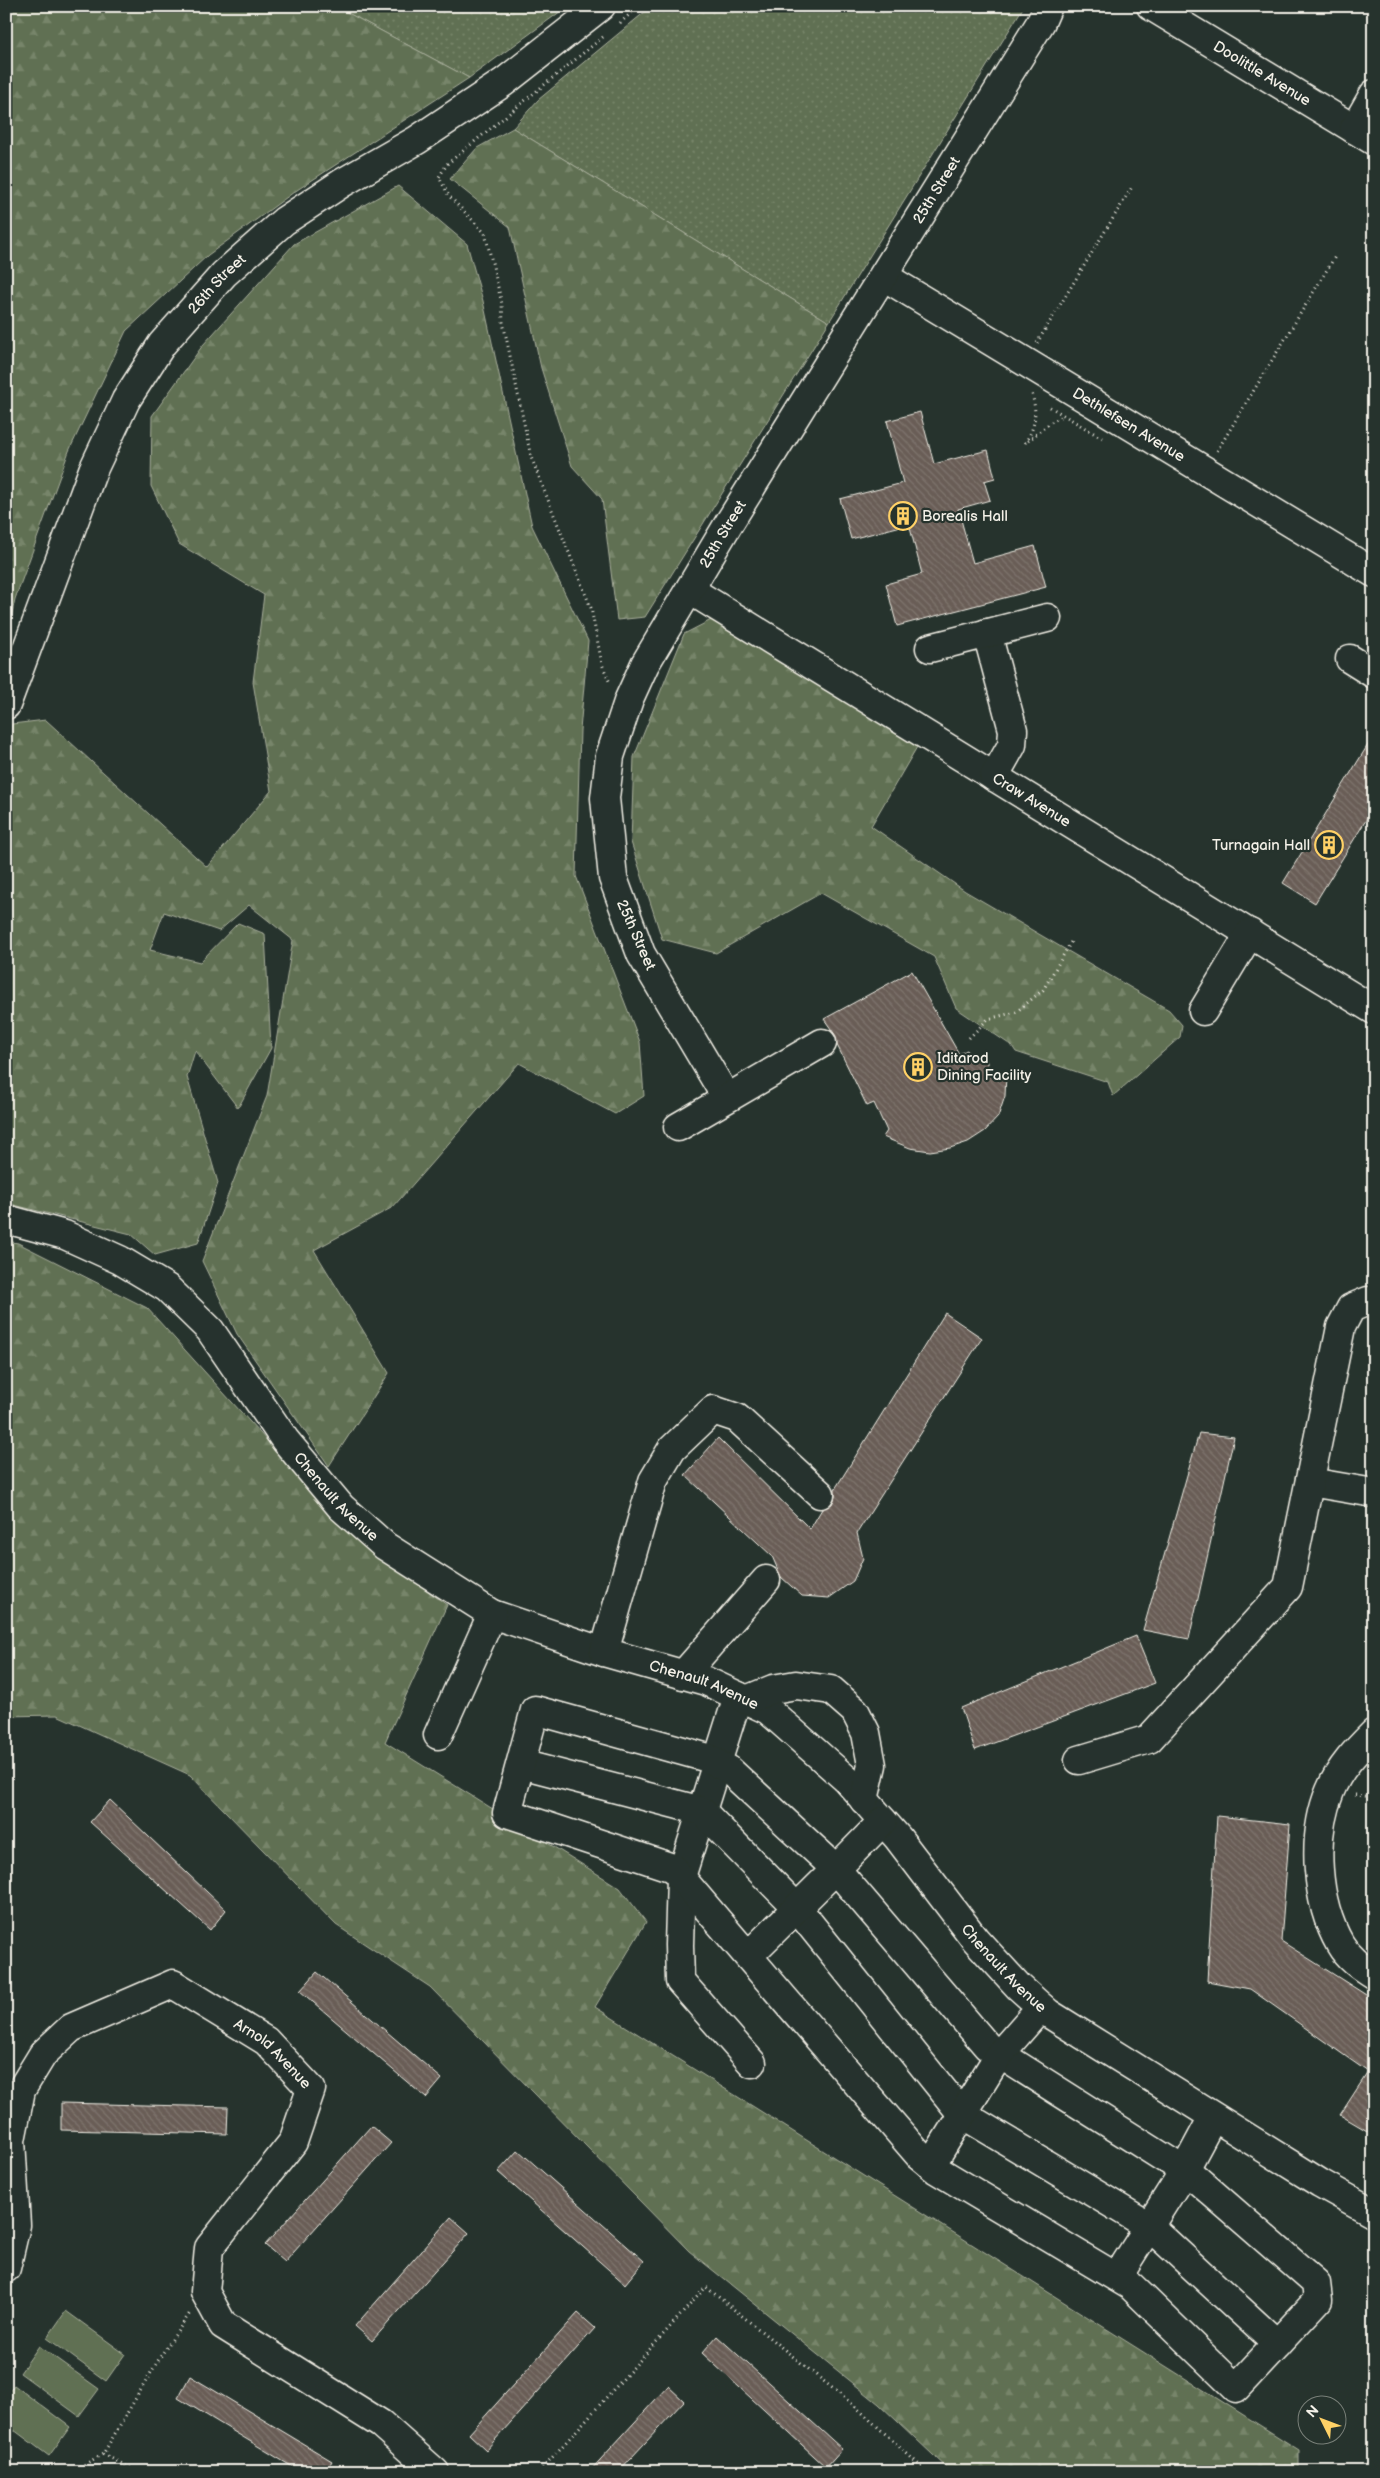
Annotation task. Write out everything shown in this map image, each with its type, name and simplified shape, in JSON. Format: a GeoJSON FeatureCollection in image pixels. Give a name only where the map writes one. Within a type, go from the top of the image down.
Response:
{"type":"FeatureCollection","features":[{"type":"Feature","properties":{"kind":"street","name":"25th Street"},"geometry":{"type":"LineString","coordinates":[[726,1097],[641,954],[613,878],[605,798],[610,756],[629,699],[645,664],[729,523],[885,277],[1041,22],[1048,6]]}},
{"type":"Feature","properties":{"kind":"street","name":"Doolittle Avenue"},"geometry":{"type":"LineString","coordinates":[[1151,6],[1364,135]]}},
{"type":"Feature","properties":{"kind":"street","name":"26th Street"},"geometry":{"type":"LineString","coordinates":[[6,705],[93,470],[126,400],[162,344],[224,274],[284,221],[342,183],[417,140],[610,15]]}},
{"type":"Feature","properties":{"kind":"street"},"geometry":{"type":"LineString","coordinates":[[1364,135],[1374,94]]}},
{"type":"Feature","properties":{"kind":"street","name":"Dethlefsen Avenue"},"geometry":{"type":"LineString","coordinates":[[885,277],[1374,573]]}},
{"type":"Feature","properties":{"kind":"street","name":"Craw Avenue"},"geometry":{"type":"LineString","coordinates":[[690,590],[1374,1010]]}},
{"type":"Feature","properties":{"kind":"street"},"geometry":{"type":"LineString","coordinates":[[930,648],[1047,618]]}},
{"type":"Feature","properties":{"kind":"street"},"geometry":{"type":"LineString","coordinates":[[987,634],[1013,730],[1012,745],[994,777]]}},
{"type":"Feature","properties":{"kind":"street"},"geometry":{"type":"LineString","coordinates":[[1350,659],[1374,674]]}},
{"type":"Feature","properties":{"kind":"street"},"geometry":{"type":"LineString","coordinates":[[1202,1011],[1250,933]]}},
{"type":"Feature","properties":{"kind":"street"},"geometry":{"type":"LineString","coordinates":[[678,1127],[726,1097],[822,1043]]}},
{"type":"Feature","properties":{"kind":"street","name":"Chenault Avenue"},"geometry":{"type":"LineString","coordinates":[[6,1219],[65,1235],[120,1260],[167,1288],[210,1330],[285,1440],[341,1507],[386,1546],[492,1614],[604,1652],[706,1681],[768,1710],[846,1780],[883,1821],[975,1939],[1019,1987],[1041,2007],[1320,2183],[1374,2213]]}},
{"type":"Feature","properties":{"kind":"street"},"geometry":{"type":"LineString","coordinates":[[1079,1760],[1149,1739],[1288,1587],[1341,1327],[1351,1308],[1368,1302],[1374,1303]]}},
{"type":"Feature","properties":{"kind":"street"},"geometry":{"type":"LineString","coordinates":[[604,1652],[653,1481],[672,1450],[713,1410],[737,1418],[820,1494]]}},
{"type":"Feature","properties":{"kind":"street"},"geometry":{"type":"LineString","coordinates":[[1310,1482],[1374,1493]]}},
{"type":"Feature","properties":{"kind":"street"},"geometry":{"type":"LineString","coordinates":[[684,1675],[766,1580]]}},
{"type":"Feature","properties":{"kind":"street"},"geometry":{"type":"LineString","coordinates":[[438,1735],[492,1614]]}},
{"type":"Feature","properties":{"kind":"street"},"geometry":{"type":"LineString","coordinates":[[752,2063],[680,1981],[679,1945],[681,1877],[718,1763],[742,1698],[796,1684],[831,1690],[855,1711],[866,1733],[872,1765],[864,1800]]}},
{"type":"Feature","properties":{"kind":"street"},"geometry":{"type":"LineString","coordinates":[[535,1710],[708,1758],[718,1763],[729,1770],[836,1869],[987,2046],[1194,2177],[1316,2283],[1318,2300],[1236,2388],[1131,2286],[931,2165],[919,2155],[673,1868],[507,1813],[535,1710]]}},
{"type":"Feature","properties":{"kind":"street"},"geometry":{"type":"LineString","coordinates":[[1374,1733],[1347,1760],[1330,1792],[1319,1837],[1320,1880],[1327,1916],[1341,1945],[1357,1964],[1374,1975]]}},
{"type":"Feature","properties":{"kind":"street"},"geometry":{"type":"LineString","coordinates":[[521,1764],[702,1812],[797,1908],[962,2114],[1150,2226],[1277,2344]]}},
{"type":"Feature","properties":{"kind":"street"},"geometry":{"type":"LineString","coordinates":[[748,1956],[883,1821]]}},
{"type":"Feature","properties":{"kind":"street","name":"Arnold Avenue"},"geometry":{"type":"LineString","coordinates":[[6,2268],[16,2225],[11,2140],[21,2090],[43,2054],[71,2028],[173,1984],[266,2041],[311,2089],[293,2142],[209,2248],[205,2292]]}},
{"type":"Feature","properties":{"kind":"street"},"geometry":{"type":"LineString","coordinates":[[931,2165],[999,2055],[1041,2007]]}},
{"type":"Feature","properties":{"kind":"street"},"geometry":{"type":"LineString","coordinates":[[1118,2278],[1184,2171],[1213,2116]]}},
{"type":"Feature","properties":{"kind":"street"},"geometry":{"type":"LineString","coordinates":[[205,2292],[223,2325],[381,2424],[435,2472]]}},
{"type":"Feature","properties":{"kind":"path"},"geometry":{"type":"LineString","coordinates":[[610,15],[639,6]]}},
{"type":"Feature","properties":{"kind":"path"},"geometry":{"type":"LineString","coordinates":[[606,35],[447,164],[439,177],[449,196],[485,233],[502,304],[503,322],[531,457],[591,608],[602,664],[611,684],[629,699]]}},
{"type":"Feature","properties":{"kind":"path"},"geometry":{"type":"LineString","coordinates":[[1034,348],[1132,187]]}},
{"type":"Feature","properties":{"kind":"path"},"geometry":{"type":"LineString","coordinates":[[1213,458],[1336,255]]}},
{"type":"Feature","properties":{"kind":"path"},"geometry":{"type":"LineString","coordinates":[[1030,387],[1036,416],[1033,430],[1026,443],[1051,422],[1063,416]]}},
{"type":"Feature","properties":{"kind":"path"},"geometry":{"type":"LineString","coordinates":[[969,1038],[988,1020],[1016,1012],[1044,990],[1071,942]]}},
{"type":"Feature","properties":{"kind":"path"},"geometry":{"type":"LineString","coordinates":[[1373,1762],[1374,1795]]}},
{"type":"Feature","properties":{"kind":"path"},"geometry":{"type":"LineString","coordinates":[[538,2472],[706,2287],[856,2407],[926,2472]]}},
{"type":"Feature","properties":{"kind":"path"},"geometry":{"type":"LineString","coordinates":[[71,2472],[103,2454],[162,2354],[205,2292]]}},
{"type":"Feature","properties":{"kind":"path"},"geometry":{"type":"LineString","coordinates":[[103,2454],[138,2472]]}},
{"type":"Feature","properties":{"kind":"green space"},"geometry":{"type":"Polygon","coordinates":[[[6,6],[335,6],[469,78],[294,192],[208,255],[126,331],[69,451],[15,599],[6,640],[6,6]]]}},
{"type":"Feature","properties":{"kind":"green space"},"geometry":{"type":"Polygon","coordinates":[[[335,6],[568,6],[469,78],[335,6]]]}},
{"type":"Feature","properties":{"kind":"green space"},"geometry":{"type":"Polygon","coordinates":[[[652,6],[1024,6],[829,322],[513,128],[538,100],[652,6]]]}},
{"type":"Feature","properties":{"kind":"green space"},"geometry":{"type":"Polygon","coordinates":[[[513,128],[829,322],[645,617],[617,620],[602,499],[572,466],[541,368],[510,227],[450,179],[477,148],[513,128]]]}},
{"type":"Feature","properties":{"kind":"green space"},"geometry":{"type":"Polygon","coordinates":[[[398,186],[467,244],[483,301],[532,526],[588,641],[580,730],[576,876],[640,1042],[644,1096],[615,1114],[519,1063],[393,1207],[314,1250],[389,1373],[329,1466],[237,1334],[202,1261],[267,1096],[293,940],[249,905],[219,931],[164,912],[150,950],[200,962],[238,923],[265,934],[271,1048],[238,1108],[195,1051],[187,1077],[218,1183],[198,1243],[155,1255],[131,1234],[6,1203],[6,740],[12,724],[46,720],[207,867],[271,791],[253,682],[264,595],[179,544],[151,486],[152,416],[203,345],[294,244],[398,186]]]}},
{"type":"Feature","properties":{"kind":"green space"},"geometry":{"type":"Polygon","coordinates":[[[715,618],[921,740],[871,826],[965,891],[1169,1010],[1182,1025],[1180,1037],[1113,1096],[1108,1082],[1016,1052],[1012,1046],[956,1008],[934,957],[821,893],[716,953],[662,939],[631,842],[634,757],[684,634],[715,618]]]}},
{"type":"Feature","properties":{"kind":"green space"},"geometry":{"type":"Polygon","coordinates":[[[6,1241],[18,1243],[147,1308],[353,1536],[447,1605],[385,1742],[620,1888],[646,1922],[595,2007],[1299,2450],[1299,2472],[951,2472],[879,2404],[689,2251],[430,1987],[336,1925],[190,1775],[57,1715],[6,1716],[6,1241]]]}},
{"type":"Feature","properties":{"kind":"green space"},"geometry":{"type":"Polygon","coordinates":[[[66,2311],[125,2354],[106,2381],[47,2338],[66,2311]]]}},
{"type":"Feature","properties":{"kind":"green space"},"geometry":{"type":"Polygon","coordinates":[[[39,2346],[99,2389],[79,2416],[20,2373],[39,2346]]]}},
{"type":"Feature","properties":{"kind":"green space"},"geometry":{"type":"Polygon","coordinates":[[[14,2385],[70,2427],[49,2456],[6,2424],[6,2396],[14,2385]]]}},
{"type":"Feature","properties":{"kind":"building","name":"Borealis Hall"},"geometry":{"type":"Polygon","coordinates":[[[920,412],[934,464],[988,450],[995,478],[984,481],[990,500],[958,509],[973,563],[1035,546],[1046,587],[897,626],[886,584],[922,574],[909,524],[851,539],[840,499],[903,483],[887,421],[920,412]]]}},
{"type":"Feature","properties":{"kind":"building","name":"Turnagain Hall"},"geometry":{"type":"Polygon","coordinates":[[[1374,735],[1374,807],[1315,903],[1283,883],[1374,735]]]}},
{"type":"Feature","properties":{"kind":"building","name":"Iditarod Dining Facility"},"geometry":{"type":"Polygon","coordinates":[[[912,971],[959,1054],[967,1050],[969,1061],[986,1058],[989,1074],[1006,1074],[1005,1096],[998,1117],[985,1131],[968,1142],[950,1148],[930,1151],[910,1148],[883,1137],[887,1131],[874,1103],[867,1106],[837,1045],[836,1036],[824,1019],[912,971]]]}},
{"type":"Feature","properties":{"kind":"building"},"geometry":{"type":"Polygon","coordinates":[[[945,1313],[982,1338],[857,1533],[863,1558],[853,1581],[829,1598],[802,1596],[781,1577],[772,1556],[685,1475],[718,1438],[810,1529],[822,1509],[832,1504],[835,1497],[835,1489],[945,1313]]]}},
{"type":"Feature","properties":{"kind":"building"},"geometry":{"type":"Polygon","coordinates":[[[1199,1433],[1234,1437],[1189,1639],[1143,1630],[1199,1433]]]}},
{"type":"Feature","properties":{"kind":"building"},"geometry":{"type":"Polygon","coordinates":[[[1136,1636],[1155,1683],[975,1750],[961,1708],[1136,1636]]]}},
{"type":"Feature","properties":{"kind":"building"},"geometry":{"type":"Polygon","coordinates":[[[110,1800],[226,1910],[210,1930],[90,1822],[110,1800]]]}},
{"type":"Feature","properties":{"kind":"building"},"geometry":{"type":"Polygon","coordinates":[[[1217,1816],[1290,1824],[1281,1941],[1374,2000],[1374,2135],[1340,2115],[1368,2072],[1250,1989],[1207,1981],[1217,1816]]]}},
{"type":"Feature","properties":{"kind":"building"},"geometry":{"type":"Polygon","coordinates":[[[317,1972],[442,2079],[426,2098],[300,1991],[317,1972]]]}},
{"type":"Feature","properties":{"kind":"building"},"geometry":{"type":"Polygon","coordinates":[[[61,2103],[228,2107],[227,2134],[61,2130],[61,2103]]]}},
{"type":"Feature","properties":{"kind":"building"},"geometry":{"type":"Polygon","coordinates":[[[371,2126],[391,2143],[285,2262],[265,2245],[371,2126]]]}},
{"type":"Feature","properties":{"kind":"building"},"geometry":{"type":"Polygon","coordinates":[[[518,2150],[644,2261],[625,2284],[498,2172],[518,2150]]]}},
{"type":"Feature","properties":{"kind":"building"},"geometry":{"type":"Polygon","coordinates":[[[451,2217],[469,2233],[372,2341],[355,2326],[451,2217]]]}},
{"type":"Feature","properties":{"kind":"building"},"geometry":{"type":"Polygon","coordinates":[[[578,2313],[595,2328],[486,2450],[469,2434],[578,2313]]]}},
{"type":"Feature","properties":{"kind":"building"},"geometry":{"type":"Polygon","coordinates":[[[717,2336],[842,2449],[826,2467],[702,2353],[717,2336]]]}},
{"type":"Feature","properties":{"kind":"building"},"geometry":{"type":"Polygon","coordinates":[[[190,2376],[332,2461],[325,2472],[301,2472],[178,2398],[190,2376]]]}},
{"type":"Feature","properties":{"kind":"building"},"geometry":{"type":"Polygon","coordinates":[[[668,2386],[684,2401],[618,2472],[589,2472],[668,2386]]]}},
{"type":"Feature","properties":{"kind":"place","name":"Borealis Hall"},"geometry":{"type":"Point","coordinates":[903,516]}},
{"type":"Feature","properties":{"kind":"place","name":"Turnagain Hall"},"geometry":{"type":"Point","coordinates":[1329,845]}},
{"type":"Feature","properties":{"kind":"place","name":"Iditarod Dining Facility"},"geometry":{"type":"Point","coordinates":[918,1067]}}]}
